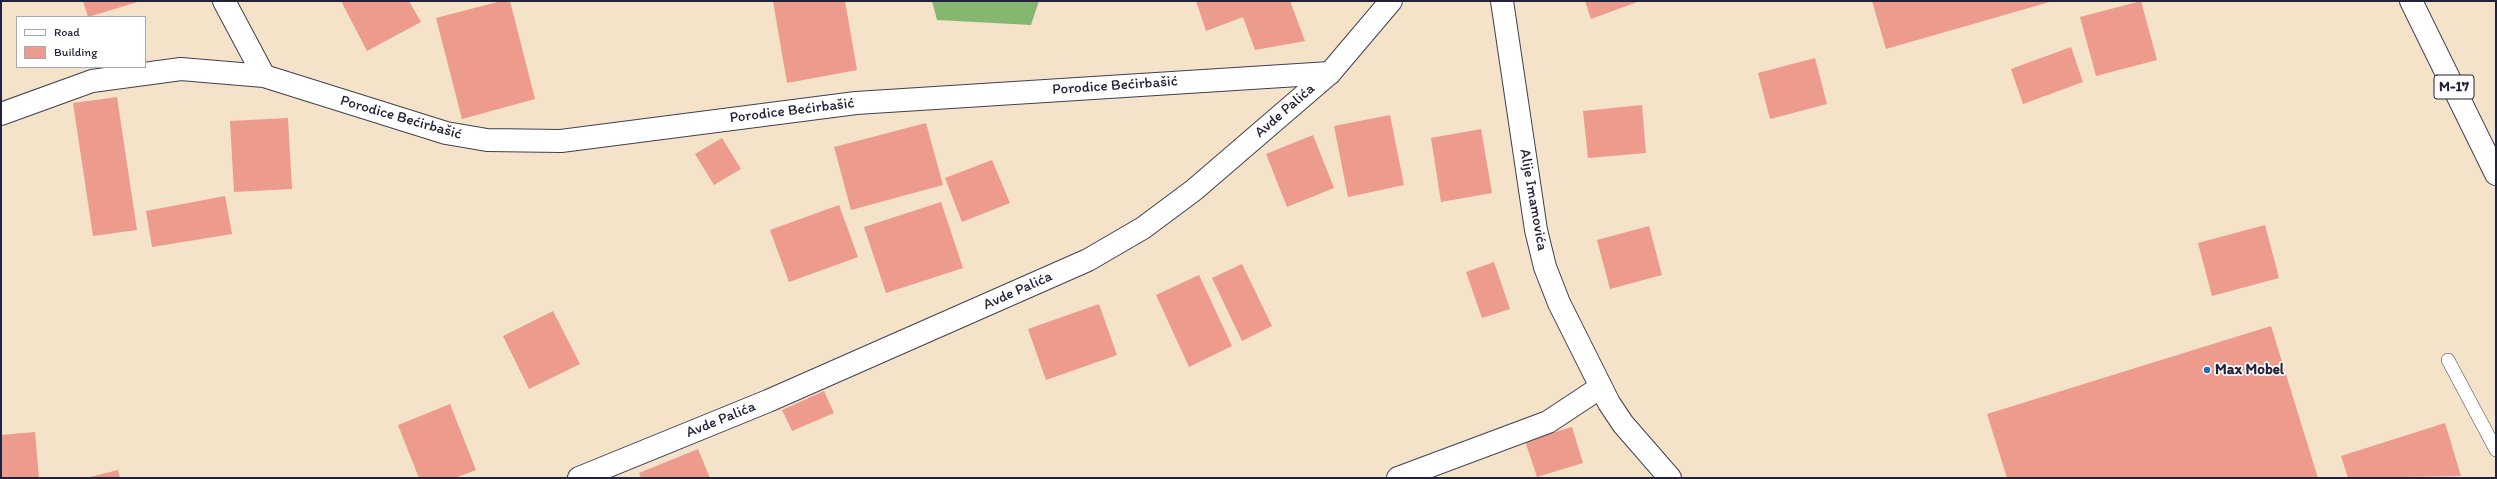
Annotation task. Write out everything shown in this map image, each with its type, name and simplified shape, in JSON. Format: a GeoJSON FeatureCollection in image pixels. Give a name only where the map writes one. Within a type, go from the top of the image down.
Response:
{"type":"FeatureCollection","features":[{"type":"Feature","properties":{"kind":"street"},"geometry":{"type":"LineString","coordinates":[[224,1],[264,76]]}},
{"type":"Feature","properties":{"kind":"street","name":"Avde Palića"},"geometry":{"type":"LineString","coordinates":[[579,478],[768,401],[1088,260],[1143,228],[1194,190],[1330,73],[1391,1]]}},
{"type":"Feature","properties":{"kind":"street","name":"Alije Imamovića"},"geometry":{"type":"LineString","coordinates":[[1502,1],[1538,237],[1545,267],[1559,302],[1601,387],[1623,424],[1670,478]]}},
{"type":"Feature","properties":{"kind":"street","name":"M-17"},"geometry":{"type":"LineString","coordinates":[[2411,1],[2496,174]]}},
{"type":"Feature","properties":{"kind":"street","name":"Porodice Bećirbašić"},"geometry":{"type":"LineString","coordinates":[[1,114],[92,80],[181,69],[264,76],[446,133],[487,140],[561,141],[856,103],[1330,73]]}},
{"type":"Feature","properties":{"kind":"street"},"geometry":{"type":"LineString","coordinates":[[1398,478],[1548,422],[1601,387]]}},
{"type":"Feature","properties":{"kind":"lane"},"geometry":{"type":"LineString","coordinates":[[2448,360],[2496,450]]}},
{"type":"Feature","properties":{"kind":"green space"},"geometry":{"type":"Polygon","coordinates":[[[932,1],[1039,1],[1031,25],[937,20],[932,1]]]}},
{"type":"Feature","properties":{"kind":"building"},"geometry":{"type":"Polygon","coordinates":[[[83,1],[141,1],[91,16],[88,16],[83,1]]]}},
{"type":"Feature","properties":{"kind":"building"},"geometry":{"type":"Polygon","coordinates":[[[341,1],[409,1],[421,22],[367,51],[341,1]]]}},
{"type":"Feature","properties":{"kind":"building"},"geometry":{"type":"Polygon","coordinates":[[[501,1],[510,1],[535,99],[462,119],[436,18],[501,1]]]}},
{"type":"Feature","properties":{"kind":"building"},"geometry":{"type":"Polygon","coordinates":[[[773,1],[845,1],[857,70],[787,83],[773,1]]]}},
{"type":"Feature","properties":{"kind":"building"},"geometry":{"type":"Polygon","coordinates":[[[1196,1],[1290,1],[1305,41],[1255,50],[1243,17],[1206,31],[1196,1]]]}},
{"type":"Feature","properties":{"kind":"building"},"geometry":{"type":"Polygon","coordinates":[[[1585,1],[1640,1],[1591,19],[1585,1]]]}},
{"type":"Feature","properties":{"kind":"building"},"geometry":{"type":"Polygon","coordinates":[[[1872,1],[2053,1],[1886,49],[1872,1]]]}},
{"type":"Feature","properties":{"kind":"building"},"geometry":{"type":"Polygon","coordinates":[[[2141,1],[2157,60],[2096,76],[2080,17],[2141,1]]]}},
{"type":"Feature","properties":{"kind":"building"},"geometry":{"type":"Polygon","coordinates":[[[2071,47],[2083,82],[2023,104],[2011,69],[2071,47]]]}},
{"type":"Feature","properties":{"kind":"building"},"geometry":{"type":"Polygon","coordinates":[[[1815,58],[1827,104],[1770,119],[1758,73],[1815,58]]]}},
{"type":"Feature","properties":{"kind":"building"},"geometry":{"type":"Polygon","coordinates":[[[117,97],[137,230],[93,236],[73,103],[117,97]]]}},
{"type":"Feature","properties":{"kind":"building"},"geometry":{"type":"Polygon","coordinates":[[[1642,105],[1646,153],[1588,158],[1583,111],[1642,105]]]}},
{"type":"Feature","properties":{"kind":"building"},"geometry":{"type":"Polygon","coordinates":[[[1390,115],[1404,185],[1348,197],[1334,126],[1390,115]]]}},
{"type":"Feature","properties":{"kind":"building"},"geometry":{"type":"Polygon","coordinates":[[[288,118],[292,189],[234,192],[230,121],[288,118]]]}},
{"type":"Feature","properties":{"kind":"building"},"geometry":{"type":"Polygon","coordinates":[[[926,123],[943,185],[851,210],[834,147],[926,123]]]}},
{"type":"Feature","properties":{"kind":"building"},"geometry":{"type":"Polygon","coordinates":[[[1481,129],[1492,193],[1441,202],[1431,138],[1481,129]]]}},
{"type":"Feature","properties":{"kind":"building"},"geometry":{"type":"Polygon","coordinates":[[[1313,135],[1334,188],[1287,207],[1266,154],[1313,135]]]}},
{"type":"Feature","properties":{"kind":"building"},"geometry":{"type":"Polygon","coordinates":[[[722,138],[741,169],[714,185],[695,154],[722,138]]]}},
{"type":"Feature","properties":{"kind":"building"},"geometry":{"type":"Polygon","coordinates":[[[992,160],[1010,203],[962,222],[945,178],[992,160]]]}},
{"type":"Feature","properties":{"kind":"building"},"geometry":{"type":"Polygon","coordinates":[[[225,196],[232,234],[152,247],[146,211],[225,196]]]}},
{"type":"Feature","properties":{"kind":"building"},"geometry":{"type":"Polygon","coordinates":[[[941,202],[963,268],[886,293],[864,227],[941,202]]]}},
{"type":"Feature","properties":{"kind":"building"},"geometry":{"type":"Polygon","coordinates":[[[839,205],[858,257],[789,282],[770,230],[839,205]]]}},
{"type":"Feature","properties":{"kind":"building"},"geometry":{"type":"Polygon","coordinates":[[[2265,225],[2279,278],[2212,296],[2198,243],[2265,225]]]}},
{"type":"Feature","properties":{"kind":"building"},"geometry":{"type":"Polygon","coordinates":[[[1649,226],[1662,275],[1610,289],[1597,240],[1649,226]]]}},
{"type":"Feature","properties":{"kind":"building"},"geometry":{"type":"Polygon","coordinates":[[[1494,262],[1510,309],[1482,318],[1466,272],[1494,262]]]}},
{"type":"Feature","properties":{"kind":"building"},"geometry":{"type":"Polygon","coordinates":[[[1242,264],[1272,326],[1242,341],[1212,278],[1242,264]]]}},
{"type":"Feature","properties":{"kind":"building"},"geometry":{"type":"Polygon","coordinates":[[[1199,275],[1232,346],[1189,367],[1156,295],[1199,275]]]}},
{"type":"Feature","properties":{"kind":"building"},"geometry":{"type":"Polygon","coordinates":[[[1099,304],[1117,355],[1046,380],[1028,329],[1099,304]]]}},
{"type":"Feature","properties":{"kind":"building"},"geometry":{"type":"Polygon","coordinates":[[[553,311],[580,364],[529,389],[503,336],[553,311]]]}},
{"type":"Feature","properties":{"kind":"building","name":"Max Mobel"},"geometry":{"type":"Polygon","coordinates":[[[2271,326],[2318,478],[2007,478],[1987,414],[2271,326]]]}},
{"type":"Feature","properties":{"kind":"building"},"geometry":{"type":"Polygon","coordinates":[[[824,391],[834,413],[792,431],[782,410],[824,391]]]}},
{"type":"Feature","properties":{"kind":"building"},"geometry":{"type":"Polygon","coordinates":[[[450,404],[476,470],[455,478],[419,478],[398,425],[450,404]]]}},
{"type":"Feature","properties":{"kind":"building"},"geometry":{"type":"Polygon","coordinates":[[[2445,423],[2461,476],[2348,478],[2341,456],[2445,423]]]}},
{"type":"Feature","properties":{"kind":"building"},"geometry":{"type":"Polygon","coordinates":[[[1572,427],[1583,463],[1537,477],[1525,441],[1572,427]]]}},
{"type":"Feature","properties":{"kind":"building"},"geometry":{"type":"Polygon","coordinates":[[[35,432],[39,478],[1,478],[1,435],[35,432]]]}},
{"type":"Feature","properties":{"kind":"building"},"geometry":{"type":"Polygon","coordinates":[[[698,449],[710,478],[641,478],[639,473],[698,449]]]}},
{"type":"Feature","properties":{"kind":"building"},"geometry":{"type":"Polygon","coordinates":[[[118,470],[120,478],[90,478],[90,477],[118,470]]]}},
{"type":"Feature","properties":{"kind":"place","name":"Max Mobel"},"geometry":{"type":"Point","coordinates":[2207,370]}}]}
